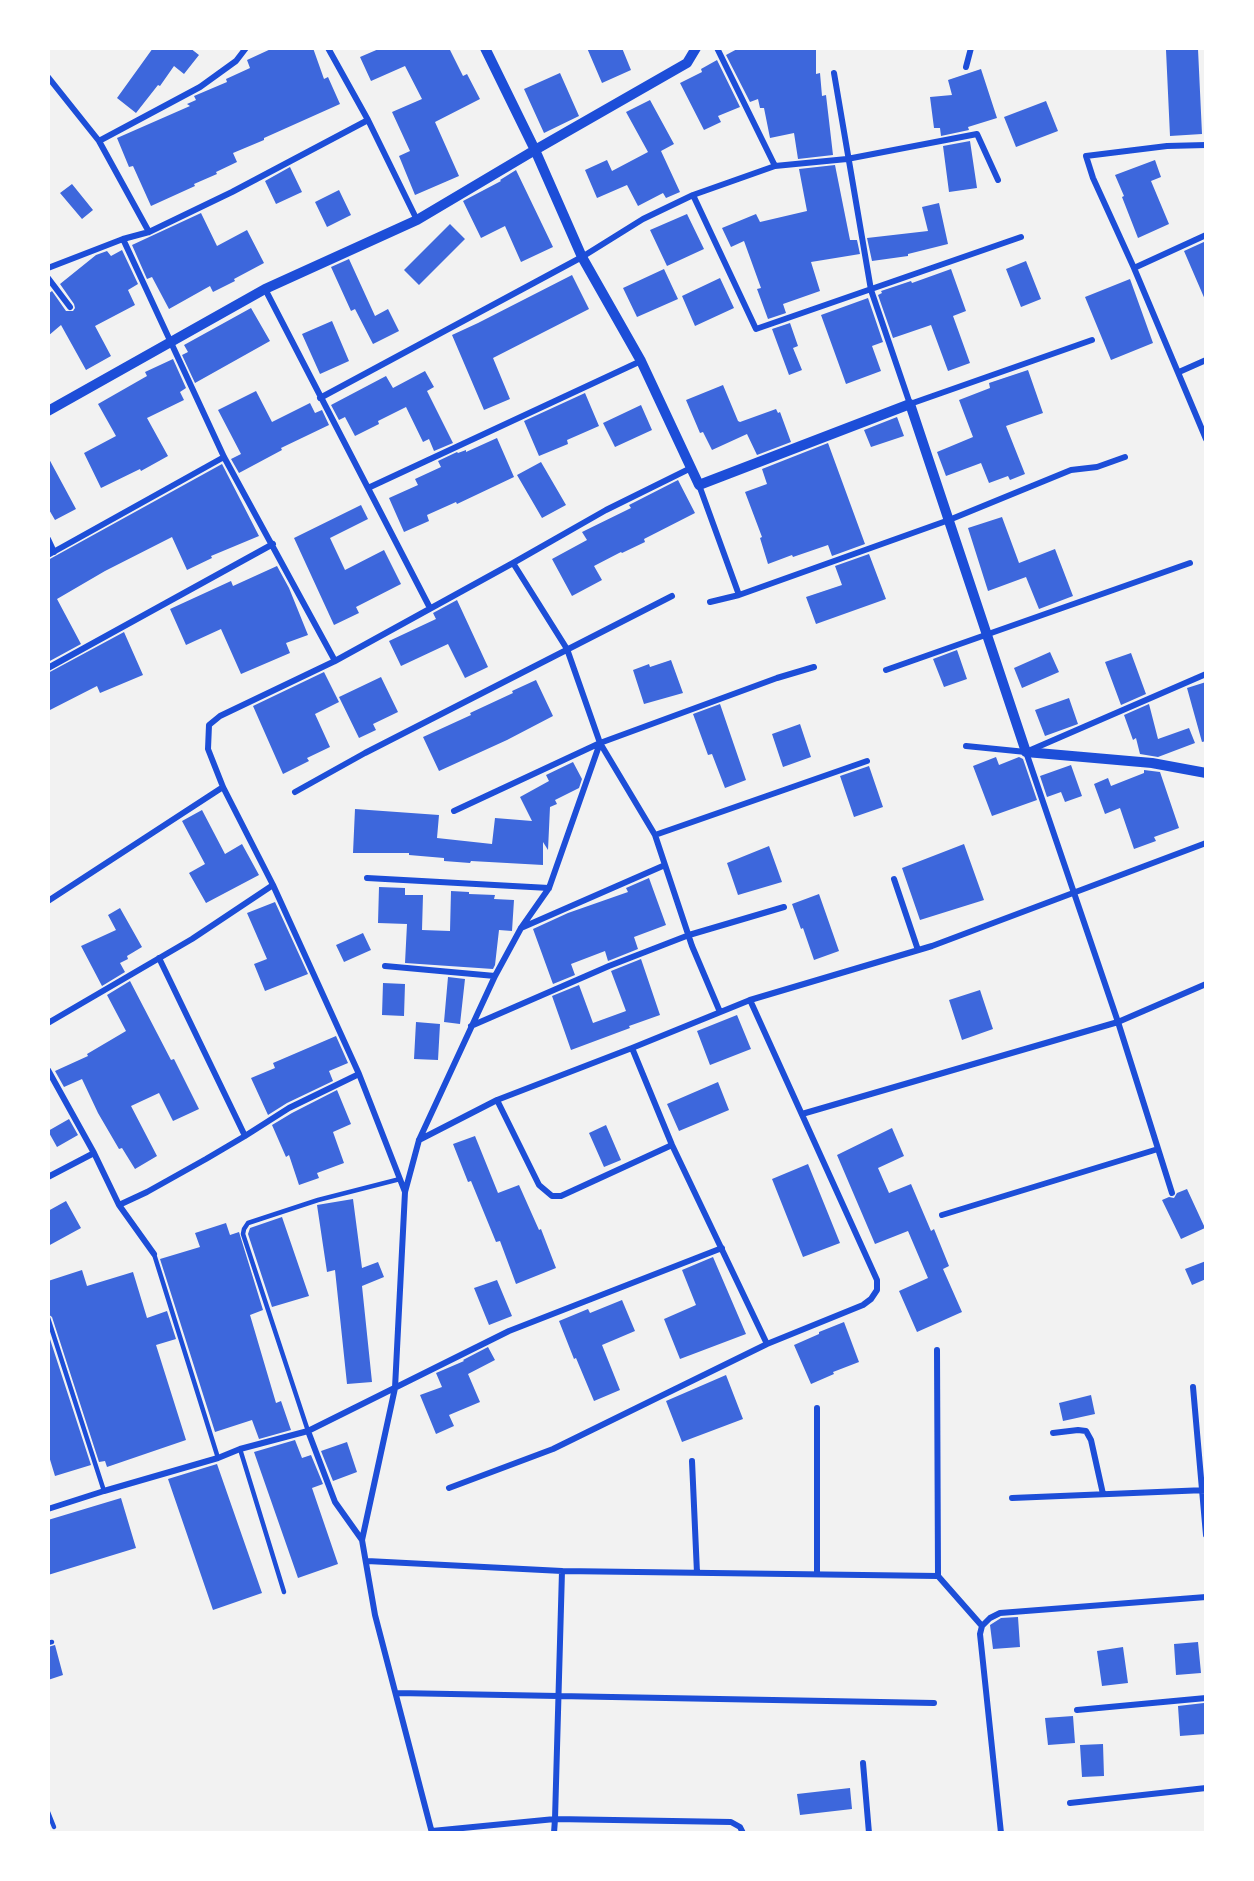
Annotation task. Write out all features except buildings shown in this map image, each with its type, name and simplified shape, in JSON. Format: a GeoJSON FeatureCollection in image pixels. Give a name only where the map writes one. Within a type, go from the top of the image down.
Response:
{"type":"FeatureCollection","features":[{"type":"Feature","properties":{"kind":"street"},"geometry":{"type":"LineString","coordinates":[[99,141],[200,87],[236,61],[246,48]]}},
{"type":"Feature","properties":{"kind":"street"},"geometry":{"type":"LineString","coordinates":[[328,48],[368,120],[417,220]]}},
{"type":"Feature","properties":{"kind":"street"},"geometry":{"type":"LineString","coordinates":[[485,48],[535,150],[582,257],[641,361],[699,485],[739,595]]}},
{"type":"Feature","properties":{"kind":"street"},"geometry":{"type":"LineString","coordinates":[[48,411],[266,289],[417,220],[687,63],[696,48]]}},
{"type":"Feature","properties":{"kind":"street"},"geometry":{"type":"LineString","coordinates":[[717,48],[775,166]]}},
{"type":"Feature","properties":{"kind":"street"},"geometry":{"type":"LineString","coordinates":[[966,67],[971,48]]}},
{"type":"Feature","properties":{"kind":"street"},"geometry":{"type":"LineString","coordinates":[[834,73],[871,290],[1118,1022],[1172,1193]]}},
{"type":"Feature","properties":{"kind":"street"},"geometry":{"type":"LineString","coordinates":[[48,77],[99,141],[149,232]]}},
{"type":"Feature","properties":{"kind":"street"},"geometry":{"type":"LineString","coordinates":[[48,268],[123,239],[149,232],[232,192],[368,120]]}},
{"type":"Feature","properties":{"kind":"street"},"geometry":{"type":"LineString","coordinates":[[320,398],[582,257],[643,219],[693,195],[775,166],[848,159],[977,134],[998,180]]}},
{"type":"Feature","properties":{"kind":"street"},"geometry":{"type":"LineString","coordinates":[[1206,145],[1167,146],[1086,156],[1093,178],[1134,268],[1206,439]]}},
{"type":"Feature","properties":{"kind":"street"},"geometry":{"type":"LineString","coordinates":[[693,195],[756,329],[1021,237]]}},
{"type":"Feature","properties":{"kind":"street"},"geometry":{"type":"LineString","coordinates":[[1134,268],[1206,235]]}},
{"type":"Feature","properties":{"kind":"street"},"geometry":{"type":"LineString","coordinates":[[123,239],[224,457],[335,661]]}},
{"type":"Feature","properties":{"kind":"street"},"geometry":{"type":"LineString","coordinates":[[48,278],[70,307]]}},
{"type":"Feature","properties":{"kind":"street"},"geometry":{"type":"LineString","coordinates":[[266,289],[320,398],[430,608]]}},
{"type":"Feature","properties":{"kind":"street"},"geometry":{"type":"LineString","coordinates":[[699,485],[910,404],[1092,340]]}},
{"type":"Feature","properties":{"kind":"street"},"geometry":{"type":"LineString","coordinates":[[1179,372],[1206,360]]}},
{"type":"Feature","properties":{"kind":"street"},"geometry":{"type":"LineString","coordinates":[[368,488],[641,361]]}},
{"type":"Feature","properties":{"kind":"street"},"geometry":{"type":"LineString","coordinates":[[48,539],[51,554],[224,457]]}},
{"type":"Feature","properties":{"kind":"street"},"geometry":{"type":"LineString","coordinates":[[710,602],[739,595],[949,520],[1071,470],[1097,466],[1125,457]]}},
{"type":"Feature","properties":{"kind":"street"},"geometry":{"type":"LineString","coordinates":[[405,1192],[359,1074],[273,885],[223,787],[208,749],[209,725],[220,716],[335,661],[606,510],[691,468]]}},
{"type":"Feature","properties":{"kind":"street"},"geometry":{"type":"LineString","coordinates":[[48,668],[273,544]]}},
{"type":"Feature","properties":{"kind":"street"},"geometry":{"type":"LineString","coordinates":[[513,563],[567,649],[600,743],[655,835],[688,935],[720,1012]]}},
{"type":"Feature","properties":{"kind":"street"},"geometry":{"type":"LineString","coordinates":[[886,670],[1190,563]]}},
{"type":"Feature","properties":{"kind":"street"},"geometry":{"type":"LineString","coordinates":[[295,792],[365,753],[672,596]]}},
{"type":"Feature","properties":{"kind":"street"},"geometry":{"type":"LineString","coordinates":[[454,811],[600,743],[777,678],[814,667]]}},
{"type":"Feature","properties":{"kind":"street"},"geometry":{"type":"LineString","coordinates":[[1026,752],[1206,674]]}},
{"type":"Feature","properties":{"kind":"street"},"geometry":{"type":"LineString","coordinates":[[362,1540],[395,1388],[405,1192],[419,1140],[495,976],[520,928],[549,888],[600,743]]}},
{"type":"Feature","properties":{"kind":"street"},"geometry":{"type":"LineString","coordinates":[[966,746],[1152,764],[1206,773]]}},
{"type":"Feature","properties":{"kind":"street"},"geometry":{"type":"LineString","coordinates":[[655,835],[867,761]]}},
{"type":"Feature","properties":{"kind":"street"},"geometry":{"type":"LineString","coordinates":[[48,901],[223,787]]}},
{"type":"Feature","properties":{"kind":"street"},"geometry":{"type":"LineString","coordinates":[[419,1140],[496,1100],[750,1000],[918,950],[1206,843]]}},
{"type":"Feature","properties":{"kind":"street"},"geometry":{"type":"LineString","coordinates":[[520,928],[664,865]]}},
{"type":"Feature","properties":{"kind":"street"},"geometry":{"type":"LineString","coordinates":[[367,878],[549,888]]}},
{"type":"Feature","properties":{"kind":"street"},"geometry":{"type":"LineString","coordinates":[[894,879],[918,950]]}},
{"type":"Feature","properties":{"kind":"street"},"geometry":{"type":"LineString","coordinates":[[48,1023],[192,939],[273,885]]}},
{"type":"Feature","properties":{"kind":"street"},"geometry":{"type":"LineString","coordinates":[[471,1026],[609,966],[688,935],[784,907]]}},
{"type":"Feature","properties":{"kind":"street"},"geometry":{"type":"LineString","coordinates":[[159,958],[245,1136]]}},
{"type":"Feature","properties":{"kind":"street"},"geometry":{"type":"LineString","coordinates":[[385,966],[495,976]]}},
{"type":"Feature","properties":{"kind":"street"},"geometry":{"type":"LineString","coordinates":[[802,1114],[1118,1022],[1206,984]]}},
{"type":"Feature","properties":{"kind":"street"},"geometry":{"type":"LineString","coordinates":[[449,1488],[553,1449],[767,1344],[863,1305],[877,1290],[877,1280],[750,1000]]}},
{"type":"Feature","properties":{"kind":"street"},"geometry":{"type":"LineString","coordinates":[[632,1048],[672,1144],[767,1344]]}},
{"type":"Feature","properties":{"kind":"street"},"geometry":{"type":"LineString","coordinates":[[48,1070],[94,1153],[119,1205],[154,1254]]}},
{"type":"Feature","properties":{"kind":"street"},"geometry":{"type":"LineString","coordinates":[[119,1205],[147,1192],[245,1136],[288,1108],[359,1074]]}},
{"type":"Feature","properties":{"kind":"street"},"geometry":{"type":"LineString","coordinates":[[496,1100],[539,1185],[552,1196],[561,1196],[672,1144]]}},
{"type":"Feature","properties":{"kind":"street"},"geometry":{"type":"LineString","coordinates":[[942,1215],[1158,1149]]}},
{"type":"Feature","properties":{"kind":"street"},"geometry":{"type":"LineString","coordinates":[[48,1177],[94,1153]]}},
{"type":"Feature","properties":{"kind":"street"},"geometry":{"type":"LineString","coordinates":[[48,1509],[218,1458],[240,1449],[308,1431],[509,1331],[722,1248]]}},
{"type":"Feature","properties":{"kind":"street"},"geometry":{"type":"LineString","coordinates":[[938,1350],[938,1576],[982,1626]]}},
{"type":"Feature","properties":{"kind":"street"},"geometry":{"type":"LineString","coordinates":[[1193,1387],[1204,1490],[1206,1535]]}},
{"type":"Feature","properties":{"kind":"street"},"geometry":{"type":"LineString","coordinates":[[817,1408],[817,1575]]}},
{"type":"Feature","properties":{"kind":"street"},"geometry":{"type":"LineString","coordinates":[[308,1431],[335,1502],[362,1540],[375,1615],[432,1832],[555,1819],[731,1822],[740,1827],[743,1833]]}},
{"type":"Feature","properties":{"kind":"street"},"geometry":{"type":"LineString","coordinates":[[1053,1433],[1086,1431],[1091,1440],[1103,1494]]}},
{"type":"Feature","properties":{"kind":"street"},"geometry":{"type":"LineString","coordinates":[[692,1461],[697,1573]]}},
{"type":"Feature","properties":{"kind":"street"},"geometry":{"type":"LineString","coordinates":[[1012,1498],[1204,1490]]}},
{"type":"Feature","properties":{"kind":"street"},"geometry":{"type":"LineString","coordinates":[[367,1561],[562,1570],[938,1576]]}},
{"type":"Feature","properties":{"kind":"street"},"geometry":{"type":"LineString","coordinates":[[554,1833],[562,1570]]}},
{"type":"Feature","properties":{"kind":"street"},"geometry":{"type":"LineString","coordinates":[[1001,1833],[980,1634],[987,1620],[1000,1613],[1206,1597]]}},
{"type":"Feature","properties":{"kind":"street"},"geometry":{"type":"LineString","coordinates":[[397,1693],[934,1703]]}},
{"type":"Feature","properties":{"kind":"street"},"geometry":{"type":"LineString","coordinates":[[1077,1710],[1206,1698]]}},
{"type":"Feature","properties":{"kind":"street"},"geometry":{"type":"LineString","coordinates":[[863,1763],[868,1833]]}},
{"type":"Feature","properties":{"kind":"street"},"geometry":{"type":"LineString","coordinates":[[1070,1803],[1206,1788]]}},
{"type":"Feature","properties":{"kind":"lane"},"geometry":{"type":"LineString","coordinates":[[308,1431],[243,1234],[244,1229],[248,1223],[318,1200],[400,1179]]}},
{"type":"Feature","properties":{"kind":"lane"},"geometry":{"type":"LineString","coordinates":[[154,1254],[218,1458]]}},
{"type":"Feature","properties":{"kind":"lane"},"geometry":{"type":"LineString","coordinates":[[48,1318],[104,1491]]}},
{"type":"Feature","properties":{"kind":"lane"},"geometry":{"type":"LineString","coordinates":[[240,1449],[285,1592]]}},
{"type":"Feature","properties":{"kind":"lane"},"geometry":{"type":"LineString","coordinates":[[48,1812],[54,1827]]}}]}
